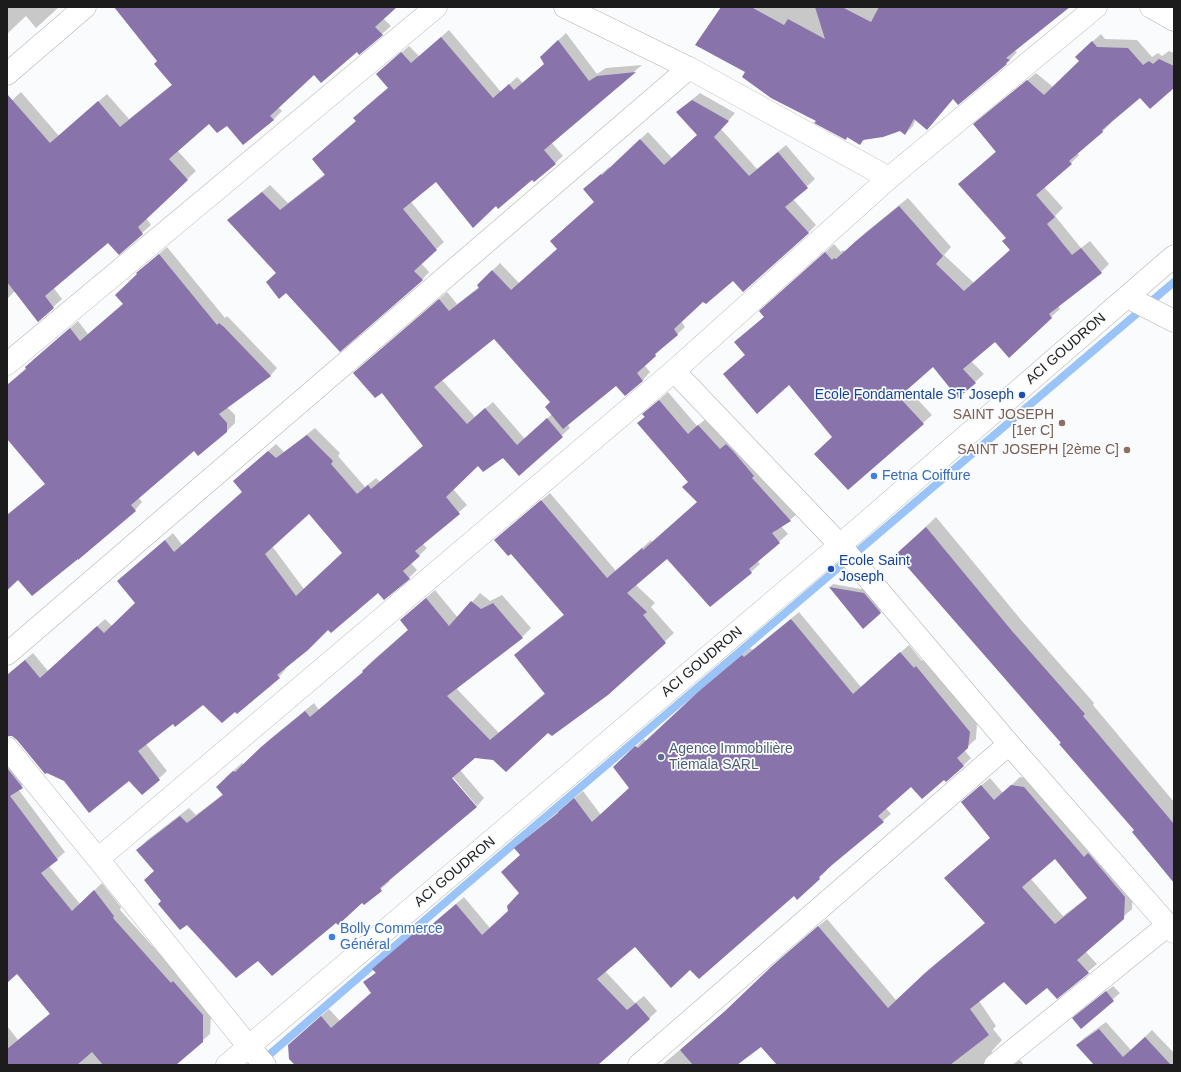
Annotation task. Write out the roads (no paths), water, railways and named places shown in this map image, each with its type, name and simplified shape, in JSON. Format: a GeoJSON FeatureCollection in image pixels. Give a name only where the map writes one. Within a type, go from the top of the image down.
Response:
{"type":"FeatureCollection","features":[{"type":"Feature","properties":{"kind":"street"},"geometry":{"type":"LineString","coordinates":[[7,74],[86,7]]}},
{"type":"Feature","properties":{"kind":"street"},"geometry":{"type":"LineString","coordinates":[[7,364],[436,7]]}},
{"type":"Feature","properties":{"kind":"street"},"geometry":{"type":"LineString","coordinates":[[565,7],[689,68],[889,178]]}},
{"type":"Feature","properties":{"kind":"street"},"geometry":{"type":"LineString","coordinates":[[98,859],[674,371],[889,178],[1096,7]]}},
{"type":"Feature","properties":{"kind":"street"},"geometry":{"type":"LineString","coordinates":[[1151,7],[1174,20]]}},
{"type":"Feature","properties":{"kind":"street"},"geometry":{"type":"LineString","coordinates":[[7,654],[689,68]]}},
{"type":"Feature","properties":{"kind":"street","name":"ACI GOUDRON"},"geometry":{"type":"LineString","coordinates":[[227,1065],[840,544],[1174,256]]}},
{"type":"Feature","properties":{"kind":"street"},"geometry":{"type":"LineString","coordinates":[[1127,296],[1174,321]]}},
{"type":"Feature","properties":{"kind":"street"},"geometry":{"type":"LineString","coordinates":[[674,371],[840,544],[1009,744],[1171,928],[994,1065]]}},
{"type":"Feature","properties":{"kind":"street"},"geometry":{"type":"LineString","coordinates":[[639,1065],[1009,744]]}},
{"type":"Feature","properties":{"kind":"street"},"geometry":{"type":"LineString","coordinates":[[7,748],[265,1065]]}},
{"type":"Feature","properties":{"kind":"waterway"},"geometry":{"type":"LineString","coordinates":[[262,1061],[462,888],[1174,282]]}},
{"type":"Feature","properties":{"kind":"place","name":"Ecole Fondamentale ST Joseph"},"geometry":{"type":"Point","coordinates":[1022,395]}},
{"type":"Feature","properties":{"kind":"place","name":"SAINT JOSEPH [1er C]"},"geometry":{"type":"Point","coordinates":[1062,423]}},
{"type":"Feature","properties":{"kind":"place","name":"SAINT JOSEPH [2ème C]"},"geometry":{"type":"Point","coordinates":[1127,450]}},
{"type":"Feature","properties":{"kind":"place","name":"Fetna Coiffure"},"geometry":{"type":"Point","coordinates":[874,476]}},
{"type":"Feature","properties":{"kind":"place","name":"Ecole Saint Joseph"},"geometry":{"type":"Point","coordinates":[831,569]}},
{"type":"Feature","properties":{"kind":"place","name":"Agence Immobilière Tiemala SARL"},"geometry":{"type":"Point","coordinates":[661,757]}},
{"type":"Feature","properties":{"kind":"place","name":"Bolly Commerce Général"},"geometry":{"type":"Point","coordinates":[332,937]}}]}
